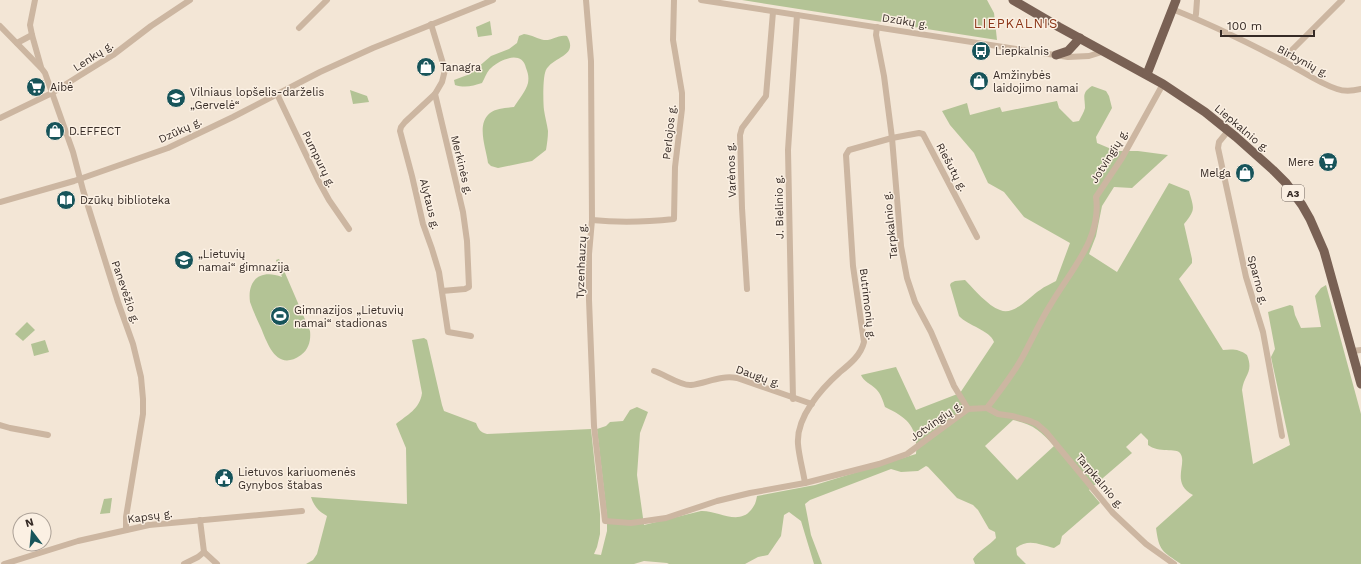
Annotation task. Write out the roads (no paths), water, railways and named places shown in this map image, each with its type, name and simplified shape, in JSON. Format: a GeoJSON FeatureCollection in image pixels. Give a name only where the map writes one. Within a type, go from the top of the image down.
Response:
{"type":"FeatureCollection","features":[{"type":"Feature","properties":{"kind":"main road","name":"Liepkalnio g."},"geometry":{"type":"LineString","coordinates":[[1013,0],[1035,14],[1147,74],[1199,108],[1251,150],[1286,183],[1302,205],[1322,246],[1356,351],[1361,384]]}},
{"type":"Feature","properties":{"kind":"main road"},"geometry":{"type":"LineString","coordinates":[[1147,74],[1174,4]]}},
{"type":"Feature","properties":{"kind":"main road"},"geometry":{"type":"LineString","coordinates":[[1056,55],[1068,51],[1080,38]]}},
{"type":"Feature","properties":{"kind":"street","name":"Panevėžio g."},"geometry":{"type":"LineString","coordinates":[[36,0],[30,25],[32,35],[42,69],[75,159],[114,289],[133,344],[141,377],[143,414],[125,523],[126,530]]}},
{"type":"Feature","properties":{"kind":"street","name":"Lenkų g."},"geometry":{"type":"LineString","coordinates":[[0,118],[52,93],[113,55],[151,26],[190,0]]}},
{"type":"Feature","properties":{"kind":"street"},"geometry":{"type":"LineString","coordinates":[[299,28],[327,0]]}},
{"type":"Feature","properties":{"kind":"street","name":"Dzūkų g."},"geometry":{"type":"LineString","coordinates":[[0,202],[80,178],[168,148],[320,72],[373,48],[493,0]]}},
{"type":"Feature","properties":{"kind":"street","name":"Tyzenhauzų g."},"geometry":{"type":"LineString","coordinates":[[586,0],[591,61],[592,220],[589,254],[589,300],[594,426],[605,521]]}},
{"type":"Feature","properties":{"kind":"street","name":"Perlojos g."},"geometry":{"type":"LineString","coordinates":[[592,220],[650,222],[674,219],[675,166],[682,109],[682,93],[673,40],[674,0]]}},
{"type":"Feature","properties":{"kind":"street","name":"Dzūkų g."},"geometry":{"type":"LineString","coordinates":[[701,0],[1056,55],[1084,57],[1105,51]]}},
{"type":"Feature","properties":{"kind":"street"},"geometry":{"type":"LineString","coordinates":[[1195,18],[1197,0]]}},
{"type":"Feature","properties":{"kind":"street"},"geometry":{"type":"LineString","coordinates":[[1282,60],[1342,0]]}},
{"type":"Feature","properties":{"kind":"street","name":"Birbynių g."},"geometry":{"type":"LineString","coordinates":[[1174,4],[1195,18],[1282,60],[1338,90],[1348,91],[1361,89]]}},
{"type":"Feature","properties":{"kind":"street","name":"Varėnos g."},"geometry":{"type":"LineString","coordinates":[[747,289],[742,208],[740,135],[742,128],[766,96],[773,12]]}},
{"type":"Feature","properties":{"kind":"street","name":"J. Bielinio g."},"geometry":{"type":"LineString","coordinates":[[793,399],[788,150],[797,15]]}},
{"type":"Feature","properties":{"kind":"street"},"geometry":{"type":"LineString","coordinates":[[432,24],[445,70],[442,82],[435,94]]}},
{"type":"Feature","properties":{"kind":"street","name":"Panevėžio g."},"geometry":{"type":"LineString","coordinates":[[0,26],[42,69]]}},
{"type":"Feature","properties":{"kind":"street","name":"Tarpkalnio g."},"geometry":{"type":"LineString","coordinates":[[877,27],[876,36],[884,76],[892,138],[901,246],[908,278],[916,302],[931,332],[954,386],[968,408]]}},
{"type":"Feature","properties":{"kind":"street"},"geometry":{"type":"LineString","coordinates":[[17,43],[32,35]]}},
{"type":"Feature","properties":{"kind":"street","name":"Jotvingių g."},"geometry":{"type":"LineString","coordinates":[[605,521],[631,523],[660,520],[717,501],[750,493],[805,483],[879,464],[907,454],[968,408],[987,408],[1021,360],[1050,304],[1083,254],[1095,226],[1097,206],[1096,196],[1122,158],[1163,84]]}},
{"type":"Feature","properties":{"kind":"street","name":"Pumpurų g."},"geometry":{"type":"LineString","coordinates":[[277,94],[318,180],[330,202],[349,230]]}},
{"type":"Feature","properties":{"kind":"street","name":"Alytaus g."},"geometry":{"type":"LineString","coordinates":[[435,94],[405,122],[400,131],[423,224],[439,272],[448,332],[471,336]]}},
{"type":"Feature","properties":{"kind":"street","name":"Merkinės g."},"geometry":{"type":"LineString","coordinates":[[435,94],[463,212],[467,241],[469,287],[465,289],[442,291]]}},
{"type":"Feature","properties":{"kind":"street","name":"Sparno g."},"geometry":{"type":"LineString","coordinates":[[1228,131],[1219,142],[1218,148],[1246,277],[1263,332],[1282,436]]}},
{"type":"Feature","properties":{"kind":"street","name":"Riešutų g."},"geometry":{"type":"LineString","coordinates":[[892,138],[919,133],[922,134],[977,237]]}},
{"type":"Feature","properties":{"kind":"street","name":"Butrimonių g."},"geometry":{"type":"LineString","coordinates":[[805,483],[798,444],[799,432],[804,419],[812,404],[828,384],[860,353],[864,342],[853,266],[846,155],[849,150],[892,138]]}},
{"type":"Feature","properties":{"kind":"street","name":"Daugų g."},"geometry":{"type":"LineString","coordinates":[[654,370],[682,384],[690,385],[729,376],[793,399],[812,404]]}},
{"type":"Feature","properties":{"kind":"street","name":"Tarpkalnio g."},"geometry":{"type":"LineString","coordinates":[[987,408],[998,414],[1012,416],[1037,424],[1046,432],[1113,513],[1146,544],[1174,564]]}},
{"type":"Feature","properties":{"kind":"street"},"geometry":{"type":"LineString","coordinates":[[0,425],[48,434]]}},
{"type":"Feature","properties":{"kind":"street","name":"Kapsų g."},"geometry":{"type":"LineString","coordinates":[[4,564],[78,540],[149,525],[302,511]]}},
{"type":"Feature","properties":{"kind":"street"},"geometry":{"type":"LineString","coordinates":[[200,520],[204,552],[217,564]]}},
{"type":"Feature","properties":{"kind":"street"},"geometry":{"type":"LineString","coordinates":[[184,564],[198,557],[204,552]]}},
{"type":"Feature","properties":{"kind":"place","name":"Liepkalnis"},"geometry":{"type":"Point","coordinates":[981,51]}},
{"type":"Feature","properties":{"kind":"place","name":"Tanagra"},"geometry":{"type":"Point","coordinates":[426,67]}},
{"type":"Feature","properties":{"kind":"place","name":"Amžinybės laidojimo namai"},"geometry":{"type":"Point","coordinates":[979,81]}},
{"type":"Feature","properties":{"kind":"place","name":"Aibė"},"geometry":{"type":"Point","coordinates":[36,87]}},
{"type":"Feature","properties":{"kind":"place","name":"Vilniaus lopšelis-darželis „Gervelė“"},"geometry":{"type":"Point","coordinates":[176,98]}},
{"type":"Feature","properties":{"kind":"place","name":"D.EFFECT"},"geometry":{"type":"Point","coordinates":[55,131]}},
{"type":"Feature","properties":{"kind":"place","name":"Mere"},"geometry":{"type":"Point","coordinates":[1328,162]}},
{"type":"Feature","properties":{"kind":"place","name":"Melga"},"geometry":{"type":"Point","coordinates":[1245,173]}},
{"type":"Feature","properties":{"kind":"place","name":"Dzūkų biblioteka"},"geometry":{"type":"Point","coordinates":[66,200]}},
{"type":"Feature","properties":{"kind":"place","name":"„Lietuvių namai“ gimnazija"},"geometry":{"type":"Point","coordinates":[184,260]}},
{"type":"Feature","properties":{"kind":"place","name":"Gimnazijos „Lietuvių namai“ stadionas"},"geometry":{"type":"Point","coordinates":[280,316]}},
{"type":"Feature","properties":{"kind":"place","name":"Lietuvos kariuomenės Gynybos štabas"},"geometry":{"type":"Point","coordinates":[224,478]}},
{"type":"Feature","properties":{"kind":"district","name":"LIEPKALNIS"},"geometry":{"type":"Point","coordinates":[1016,23]}}]}
